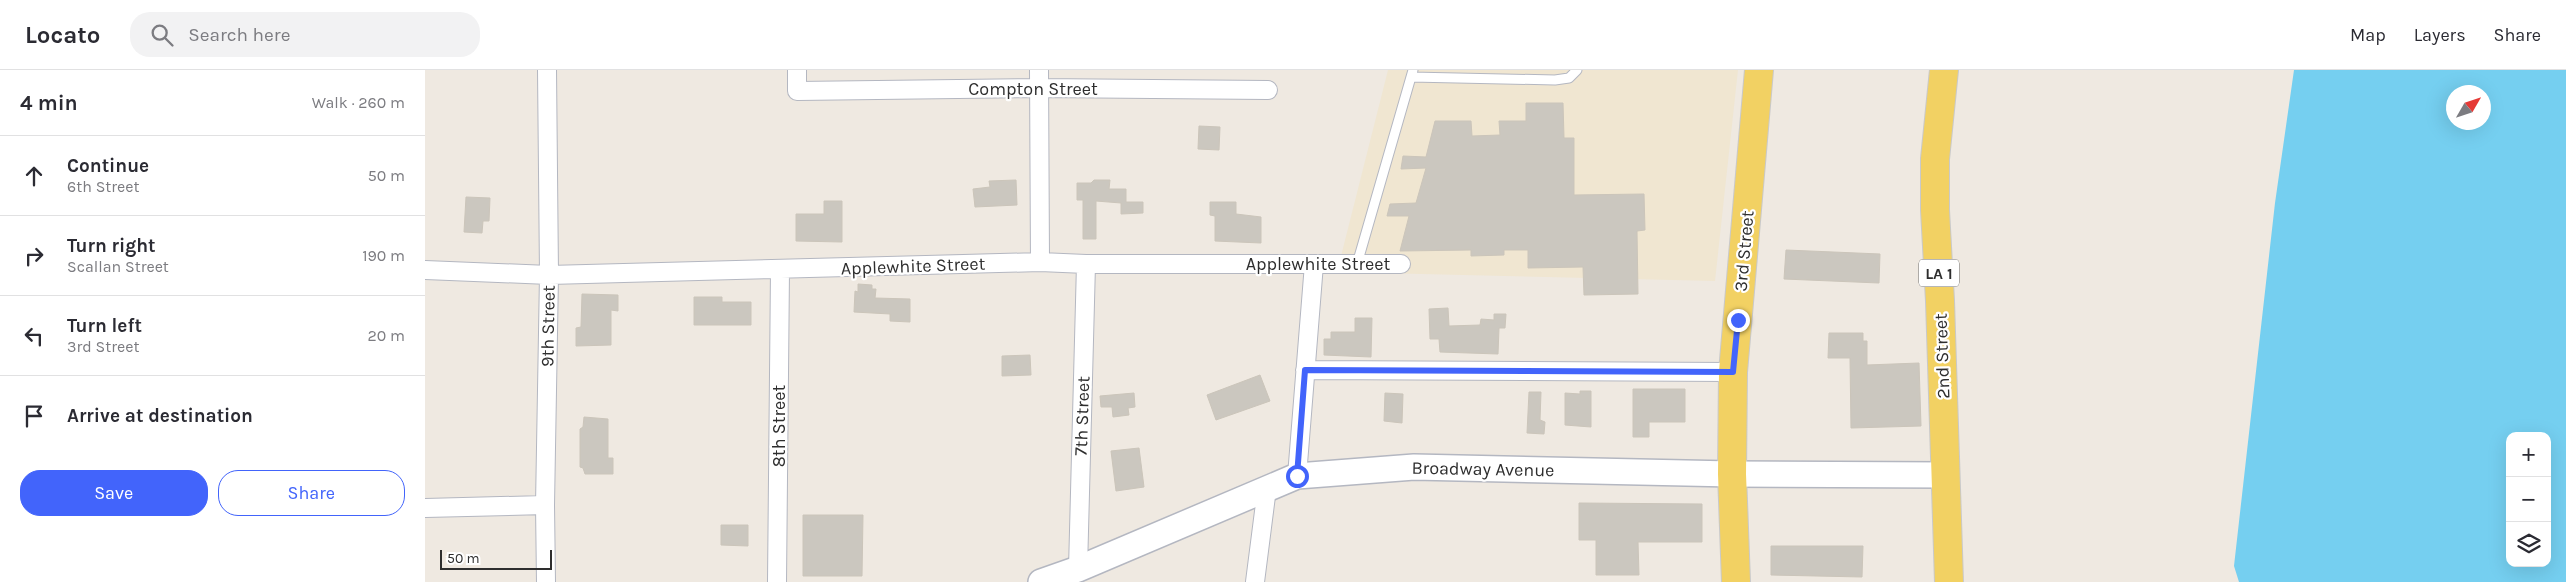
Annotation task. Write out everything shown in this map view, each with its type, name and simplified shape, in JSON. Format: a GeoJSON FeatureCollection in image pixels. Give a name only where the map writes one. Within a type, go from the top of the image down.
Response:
{"type":"FeatureCollection","features":[{"type":"Feature","properties":{"kind":"main road","name":"3rd Street"},"geometry":{"type":"LineString","coordinates":[[1736,582],[1733,372],[1759,70]]}},
{"type":"Feature","properties":{"kind":"main road","name":"2nd Street"},"geometry":{"type":"LineString","coordinates":[[1944,70],[1935,159],[1935,210],[1949,582]]}},
{"type":"Feature","properties":{"kind":"main road","name":"Broadway Avenue"},"geometry":{"type":"LineString","coordinates":[[1041,582],[1078,569],[1297,476],[1414,467],[1733,474],[1946,476]]}},
{"type":"Feature","properties":{"kind":"street","name":"9th Street"},"geometry":{"type":"LineString","coordinates":[[546,582],[545,505],[549,275],[547,70]]}},
{"type":"Feature","properties":{"kind":"street","name":"Compton Street"},"geometry":{"type":"LineString","coordinates":[[797,70],[797,91],[1039,88],[1268,90]]}},
{"type":"Feature","properties":{"kind":"street"},"geometry":{"type":"LineString","coordinates":[[1039,70],[1040,262]]}},
{"type":"Feature","properties":{"kind":"street","name":"Applewhite Street"},"geometry":{"type":"LineString","coordinates":[[425,270],[549,275],[1040,262],[1086,264],[1401,264]]}},
{"type":"Feature","properties":{"kind":"street","name":"7th Street"},"geometry":{"type":"LineString","coordinates":[[1078,569],[1086,264]]}},
{"type":"Feature","properties":{"kind":"street"},"geometry":{"type":"LineString","coordinates":[[1297,476],[1314,264]]}},
{"type":"Feature","properties":{"kind":"street","name":"8th Street"},"geometry":{"type":"LineString","coordinates":[[777,582],[780,270]]}},
{"type":"Feature","properties":{"kind":"street"},"geometry":{"type":"LineString","coordinates":[[1305,370],[1733,372]]}},
{"type":"Feature","properties":{"kind":"street"},"geometry":{"type":"LineString","coordinates":[[1255,582],[1267,488]]}},
{"type":"Feature","properties":{"kind":"street"},"geometry":{"type":"LineString","coordinates":[[425,508],[545,505]]}},
{"type":"Feature","properties":{"kind":"lane"},"geometry":{"type":"LineString","coordinates":[[1357,264],[1412,74],[1555,80],[1569,78],[1577,70]]}},
{"type":"Feature","properties":{"kind":"shaded area"},"geometry":{"type":"Polygon","coordinates":[[[1388,70],[1738,70],[1715,281],[1337,272],[1388,70]]]}},
{"type":"Feature","properties":{"kind":"water"},"geometry":{"type":"Polygon","coordinates":[[[2294,70],[2566,70],[2566,582],[2239,582],[2234,566],[2275,203],[2294,70]]]}},
{"type":"Feature","properties":{"kind":"building"},"geometry":{"type":"Polygon","coordinates":[[[1526,103],[1563,103],[1564,138],[1574,138],[1574,195],[1644,194],[1645,230],[1637,231],[1638,294],[1584,295],[1583,267],[1528,268],[1528,250],[1504,250],[1504,255],[1471,256],[1471,250],[1400,251],[1409,216],[1387,216],[1390,204],[1416,203],[1426,168],[1401,169],[1403,156],[1426,157],[1435,121],[1471,121],[1472,136],[1500,135],[1499,121],[1526,121],[1526,103]]]}},
{"type":"Feature","properties":{"kind":"building"},"geometry":{"type":"Polygon","coordinates":[[[1199,126],[1220,127],[1219,150],[1198,149],[1199,126]]]}},
{"type":"Feature","properties":{"kind":"building"},"geometry":{"type":"Polygon","coordinates":[[[1016,180],[1017,205],[975,207],[973,189],[990,187],[989,181],[1016,180]]]}},
{"type":"Feature","properties":{"kind":"building"},"geometry":{"type":"Polygon","coordinates":[[[1094,180],[1110,180],[1109,189],[1126,189],[1126,202],[1143,202],[1143,213],[1121,214],[1121,203],[1096,201],[1096,239],[1083,239],[1083,200],[1077,200],[1077,183],[1091,183],[1094,180]]]}},
{"type":"Feature","properties":{"kind":"building"},"geometry":{"type":"Polygon","coordinates":[[[466,197],[490,198],[489,221],[483,221],[482,233],[464,232],[466,197]]]}},
{"type":"Feature","properties":{"kind":"building"},"geometry":{"type":"Polygon","coordinates":[[[824,201],[842,201],[842,242],[796,241],[796,214],[824,214],[824,201]]]}},
{"type":"Feature","properties":{"kind":"building"},"geometry":{"type":"Polygon","coordinates":[[[1210,202],[1236,202],[1236,214],[1261,217],[1261,243],[1215,241],[1215,216],[1210,215],[1210,202]]]}},
{"type":"Feature","properties":{"kind":"building"},"geometry":{"type":"Polygon","coordinates":[[[1786,250],[1880,254],[1879,283],[1784,279],[1786,250]]]}},
{"type":"Feature","properties":{"kind":"building"},"geometry":{"type":"Polygon","coordinates":[[[858,284],[872,285],[872,289],[876,289],[875,298],[910,299],[910,322],[890,321],[890,314],[854,312],[855,291],[858,292],[858,284]]]}},
{"type":"Feature","properties":{"kind":"building"},"geometry":{"type":"Polygon","coordinates":[[[582,294],[618,295],[618,311],[611,310],[611,345],[576,346],[576,328],[581,327],[582,294]]]}},
{"type":"Feature","properties":{"kind":"building"},"geometry":{"type":"Polygon","coordinates":[[[694,297],[722,297],[722,302],[751,302],[751,325],[694,325],[694,297]]]}},
{"type":"Feature","properties":{"kind":"building"},"geometry":{"type":"Polygon","coordinates":[[[1448,308],[1449,326],[1480,325],[1481,319],[1494,320],[1494,314],[1506,314],[1505,328],[1499,328],[1498,354],[1440,352],[1439,339],[1430,339],[1429,309],[1448,308]]]}},
{"type":"Feature","properties":{"kind":"building"},"geometry":{"type":"Polygon","coordinates":[[[1355,318],[1372,318],[1371,357],[1324,355],[1324,339],[1331,339],[1331,332],[1355,332],[1355,318]]]}},
{"type":"Feature","properties":{"kind":"building"},"geometry":{"type":"Polygon","coordinates":[[[1829,333],[1863,333],[1863,341],[1867,341],[1867,365],[1919,363],[1921,426],[1851,428],[1850,358],[1828,358],[1829,333]]]}},
{"type":"Feature","properties":{"kind":"building"},"geometry":{"type":"Polygon","coordinates":[[[1030,355],[1031,375],[1002,376],[1002,356],[1030,355]]]}},
{"type":"Feature","properties":{"kind":"building"},"geometry":{"type":"Polygon","coordinates":[[[1260,375],[1270,401],[1216,420],[1207,395],[1260,375]]]}},
{"type":"Feature","properties":{"kind":"building"},"geometry":{"type":"Polygon","coordinates":[[[1633,389],[1685,389],[1685,422],[1649,422],[1649,437],[1633,437],[1633,389]]]}},
{"type":"Feature","properties":{"kind":"building"},"geometry":{"type":"Polygon","coordinates":[[[1580,391],[1591,391],[1591,427],[1565,425],[1565,393],[1580,394],[1580,391]]]}},
{"type":"Feature","properties":{"kind":"building"},"geometry":{"type":"Polygon","coordinates":[[[1529,392],[1541,392],[1540,420],[1545,422],[1544,434],[1527,433],[1529,392]]]}},
{"type":"Feature","properties":{"kind":"building"},"geometry":{"type":"Polygon","coordinates":[[[1134,393],[1135,407],[1128,408],[1129,415],[1113,417],[1112,407],[1101,407],[1100,396],[1134,393]]]}},
{"type":"Feature","properties":{"kind":"building"},"geometry":{"type":"Polygon","coordinates":[[[1385,393],[1403,394],[1402,423],[1384,421],[1385,393]]]}},
{"type":"Feature","properties":{"kind":"building"},"geometry":{"type":"Polygon","coordinates":[[[584,417],[608,419],[608,458],[613,458],[613,474],[585,474],[583,468],[580,467],[580,429],[583,427],[584,417]]]}},
{"type":"Feature","properties":{"kind":"building"},"geometry":{"type":"Polygon","coordinates":[[[1139,448],[1144,487],[1116,491],[1111,451],[1139,448]]]}},
{"type":"Feature","properties":{"kind":"building"},"geometry":{"type":"Polygon","coordinates":[[[1579,503],[1702,504],[1702,542],[1638,542],[1639,575],[1596,575],[1596,540],[1579,540],[1579,503]]]}},
{"type":"Feature","properties":{"kind":"building"},"geometry":{"type":"Polygon","coordinates":[[[803,515],[863,515],[862,576],[803,576],[803,515]]]}},
{"type":"Feature","properties":{"kind":"building"},"geometry":{"type":"Polygon","coordinates":[[[721,525],[748,525],[748,546],[721,545],[721,525]]]}},
{"type":"Feature","properties":{"kind":"building"},"geometry":{"type":"Polygon","coordinates":[[[1771,546],[1863,546],[1862,577],[1771,575],[1771,546]]]}},
{"type":"Feature","properties":{"kind":"route"},"geometry":{"type":"LineString","coordinates":[[1297,476],[1305,370],[1733,372],[1738,320]]}}]}
